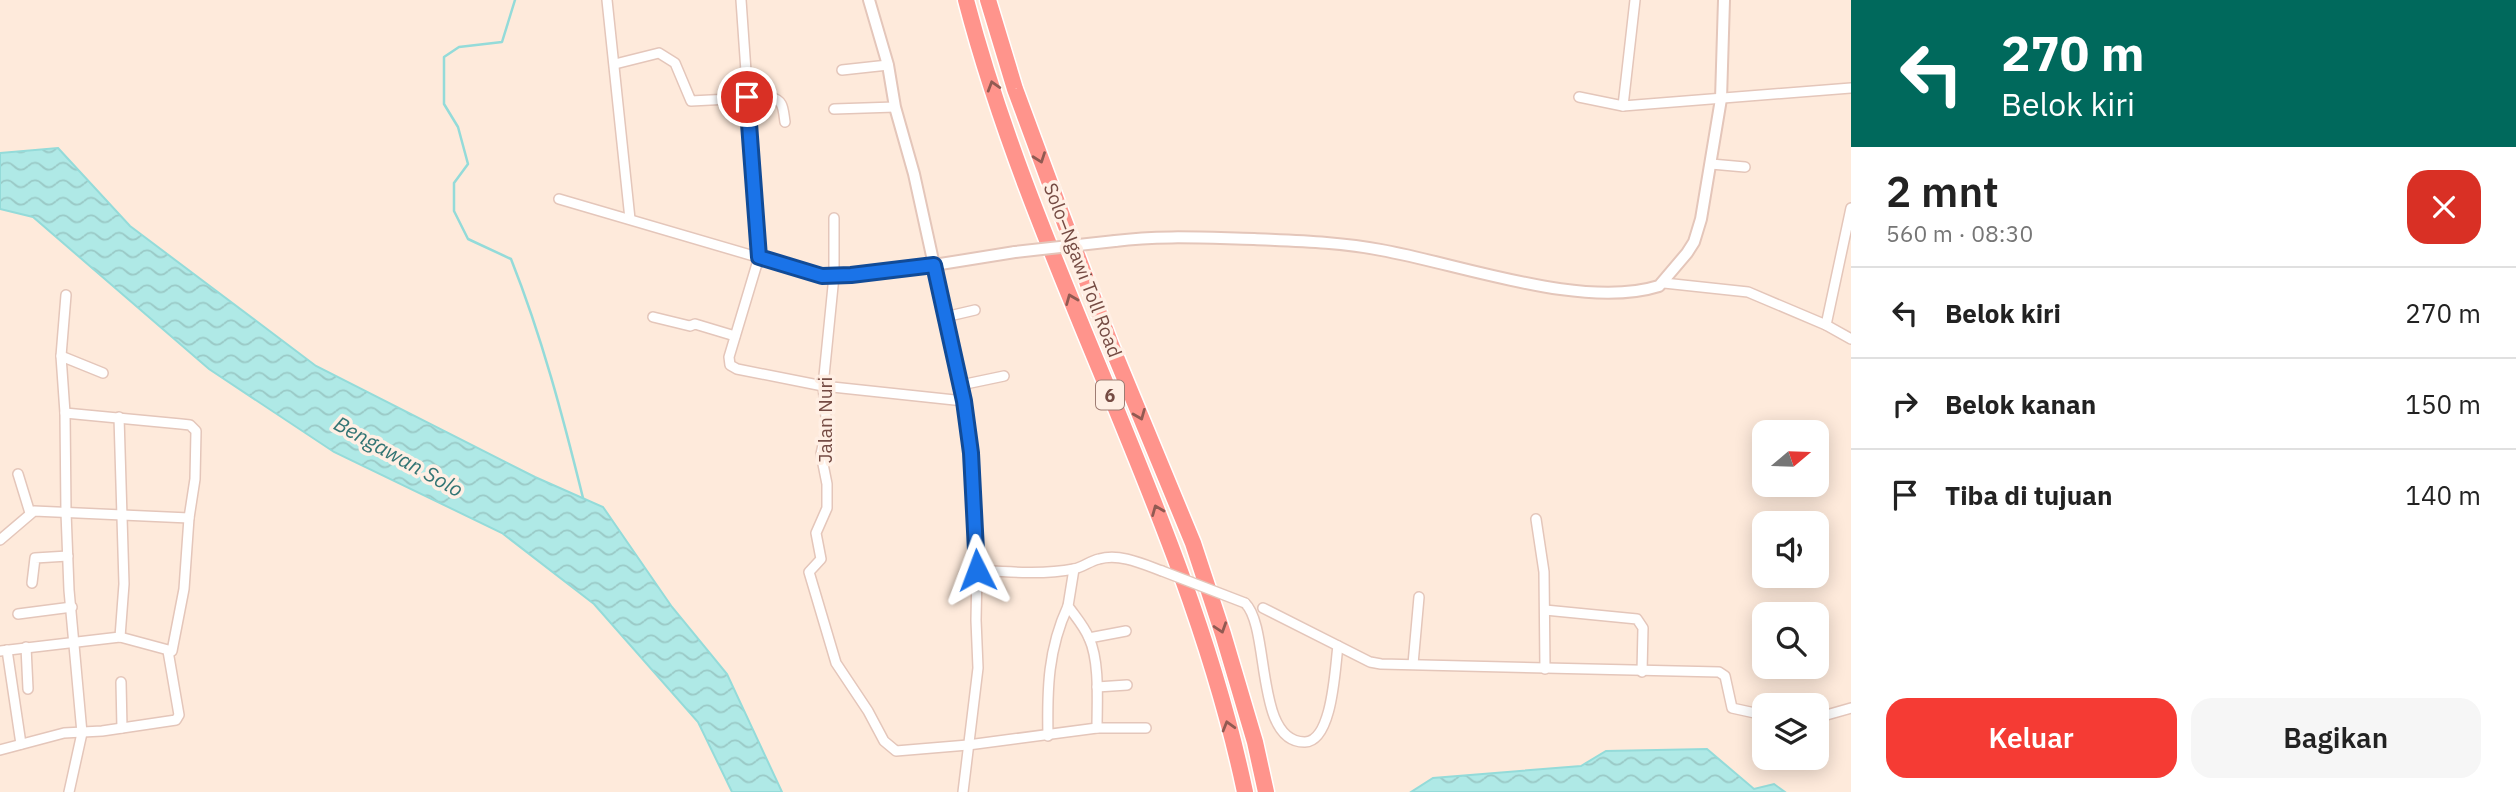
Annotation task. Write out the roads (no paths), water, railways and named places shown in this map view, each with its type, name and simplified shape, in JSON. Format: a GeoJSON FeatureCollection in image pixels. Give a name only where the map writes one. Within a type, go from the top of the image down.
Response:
{"type":"FeatureCollection","features":[{"type":"Feature","properties":{"kind":"highway","name":"Solo–Ngawi Toll Road"},"geometry":{"type":"LineString","coordinates":[[966,0],[1007,133],[1036,211],[1175,553],[1206,647],[1245,792]]}},
{"type":"Feature","properties":{"kind":"highway","name":"Solo–Ngawi Toll Road"},"geometry":{"type":"LineString","coordinates":[[988,0],[1015,89],[1058,205],[1111,345],[1193,543],[1234,670],[1266,792]]}},
{"type":"Feature","properties":{"kind":"street"},"geometry":{"type":"LineString","coordinates":[[607,0],[630,219]]}},
{"type":"Feature","properties":{"kind":"street"},"geometry":{"type":"LineString","coordinates":[[741,0],[759,257],[729,357],[730,365],[823,386],[964,401]]}},
{"type":"Feature","properties":{"kind":"street"},"geometry":{"type":"LineString","coordinates":[[869,0],[888,65],[895,107],[914,174],[961,385],[971,453],[977,570],[978,668],[963,792]]}},
{"type":"Feature","properties":{"kind":"street"},"geometry":{"type":"LineString","coordinates":[[1623,106],[1635,0]]}},
{"type":"Feature","properties":{"kind":"street"},"geometry":{"type":"LineString","coordinates":[[1664,283],[1694,242],[1701,219],[1721,99],[1724,0]]}},
{"type":"Feature","properties":{"kind":"street"},"geometry":{"type":"LineString","coordinates":[[615,64],[659,53],[675,63],[689,99],[693,102],[747,97],[777,98],[783,106],[785,122]]}},
{"type":"Feature","properties":{"kind":"street"},"geometry":{"type":"LineString","coordinates":[[842,69],[888,65]]}},
{"type":"Feature","properties":{"kind":"street"},"geometry":{"type":"LineString","coordinates":[[1579,97],[1623,106],[1851,88]]}},
{"type":"Feature","properties":{"kind":"street"},"geometry":{"type":"LineString","coordinates":[[834,109],[895,107]]}},
{"type":"Feature","properties":{"kind":"street"},"geometry":{"type":"LineString","coordinates":[[1710,163],[1745,167]]}},
{"type":"Feature","properties":{"kind":"street"},"geometry":{"type":"LineString","coordinates":[[558,199],[810,274],[834,276],[934,265],[1015,252],[1170,236],[1336,244],[1381,250],[1569,289],[1622,291],[1650,288],[1664,283],[1748,292],[1826,325],[1851,339]]}},
{"type":"Feature","properties":{"kind":"street"},"geometry":{"type":"LineString","coordinates":[[1826,325],[1851,208]]}},
{"type":"Feature","properties":{"kind":"street","name":"Jalan Nuri"},"geometry":{"type":"LineString","coordinates":[[834,218],[834,276],[823,386],[827,427],[821,454],[827,484],[827,508],[816,533],[821,559],[809,572],[841,673],[891,749],[899,751],[968,745]]}},
{"type":"Feature","properties":{"kind":"street"},"geometry":{"type":"LineString","coordinates":[[66,295],[61,356],[65,413],[66,512],[82,733],[69,792]]}},
{"type":"Feature","properties":{"kind":"street"},"geometry":{"type":"LineString","coordinates":[[945,317],[975,310]]}},
{"type":"Feature","properties":{"kind":"street"},"geometry":{"type":"LineString","coordinates":[[653,317],[690,326],[695,324],[735,336]]}},
{"type":"Feature","properties":{"kind":"street"},"geometry":{"type":"LineString","coordinates":[[61,356],[103,373]]}},
{"type":"Feature","properties":{"kind":"street"},"geometry":{"type":"LineString","coordinates":[[961,385],[1004,376]]}},
{"type":"Feature","properties":{"kind":"street"},"geometry":{"type":"LineString","coordinates":[[20,744],[4,650],[120,637],[172,651],[184,589],[197,431],[190,425],[65,413]]}},
{"type":"Feature","properties":{"kind":"street"},"geometry":{"type":"LineString","coordinates":[[119,417],[124,583],[120,637]]}},
{"type":"Feature","properties":{"kind":"street"},"geometry":{"type":"LineString","coordinates":[[18,474],[30,513]]}},
{"type":"Feature","properties":{"kind":"street"},"geometry":{"type":"LineString","coordinates":[[0,540],[30,513],[41,510],[189,518]]}},
{"type":"Feature","properties":{"kind":"street"},"geometry":{"type":"LineString","coordinates":[[1536,519],[1544,572],[1545,669]]}},
{"type":"Feature","properties":{"kind":"street"},"geometry":{"type":"LineString","coordinates":[[33,583],[35,558],[68,556]]}},
{"type":"Feature","properties":{"kind":"street"},"geometry":{"type":"LineString","coordinates":[[977,570],[1014,573],[1074,569],[1101,558],[1119,558],[1137,562],[1245,603],[1254,615],[1263,675],[1279,727],[1298,741],[1310,741],[1326,721],[1338,646]]}},
{"type":"Feature","properties":{"kind":"street"},"geometry":{"type":"LineString","coordinates":[[1048,736],[1048,687],[1053,643],[1068,606],[1074,569]]}},
{"type":"Feature","properties":{"kind":"street"},"geometry":{"type":"LineString","coordinates":[[1413,664],[1419,597]]}},
{"type":"Feature","properties":{"kind":"street"},"geometry":{"type":"LineString","coordinates":[[1068,606],[1090,638],[1097,687],[1097,728]]}},
{"type":"Feature","properties":{"kind":"street"},"geometry":{"type":"LineString","coordinates":[[18,614],[72,607]]}},
{"type":"Feature","properties":{"kind":"street"},"geometry":{"type":"LineString","coordinates":[[1263,608],[1375,663],[1723,673],[1732,708],[1752,712]]}},
{"type":"Feature","properties":{"kind":"street"},"geometry":{"type":"LineString","coordinates":[[1545,610],[1637,619],[1643,632],[1642,671]]}},
{"type":"Feature","properties":{"kind":"street"},"geometry":{"type":"LineString","coordinates":[[1090,638],[1126,631]]}},
{"type":"Feature","properties":{"kind":"street"},"geometry":{"type":"LineString","coordinates":[[26,647],[28,689]]}},
{"type":"Feature","properties":{"kind":"street"},"geometry":{"type":"LineString","coordinates":[[0,750],[54,735],[122,728],[178,718],[168,650]]}},
{"type":"Feature","properties":{"kind":"street"},"geometry":{"type":"LineString","coordinates":[[121,682],[122,728]]}},
{"type":"Feature","properties":{"kind":"street"},"geometry":{"type":"LineString","coordinates":[[1097,687],[1127,685]]}},
{"type":"Feature","properties":{"kind":"street"},"geometry":{"type":"LineString","coordinates":[[1829,714],[1848,708]]}},
{"type":"Feature","properties":{"kind":"street"},"geometry":{"type":"LineString","coordinates":[[968,745],[1097,728],[1146,728]]}},
{"type":"Feature","properties":{"kind":"water","name":"Bengawan Solo"},"geometry":{"type":"Polygon","coordinates":[[[58,148],[130,226],[316,366],[535,477],[603,507],[672,607],[727,674],[782,792],[732,792],[698,722],[594,604],[502,533],[334,452],[209,369],[33,217],[0,209],[0,153],[58,148]]]}},
{"type":"Feature","properties":{"kind":"water"},"geometry":{"type":"Polygon","coordinates":[[[1707,749],[1754,789],[1774,784],[1785,792],[1411,792],[1433,778],[1581,766],[1606,751],[1707,749]]]}},
{"type":"Feature","properties":{"kind":"waterway"},"geometry":{"type":"LineString","coordinates":[[515,0],[502,42],[459,47],[444,57],[444,104],[458,127],[468,164],[454,183],[454,211],[468,239],[511,259],[551,377],[583,498]]}}]}
